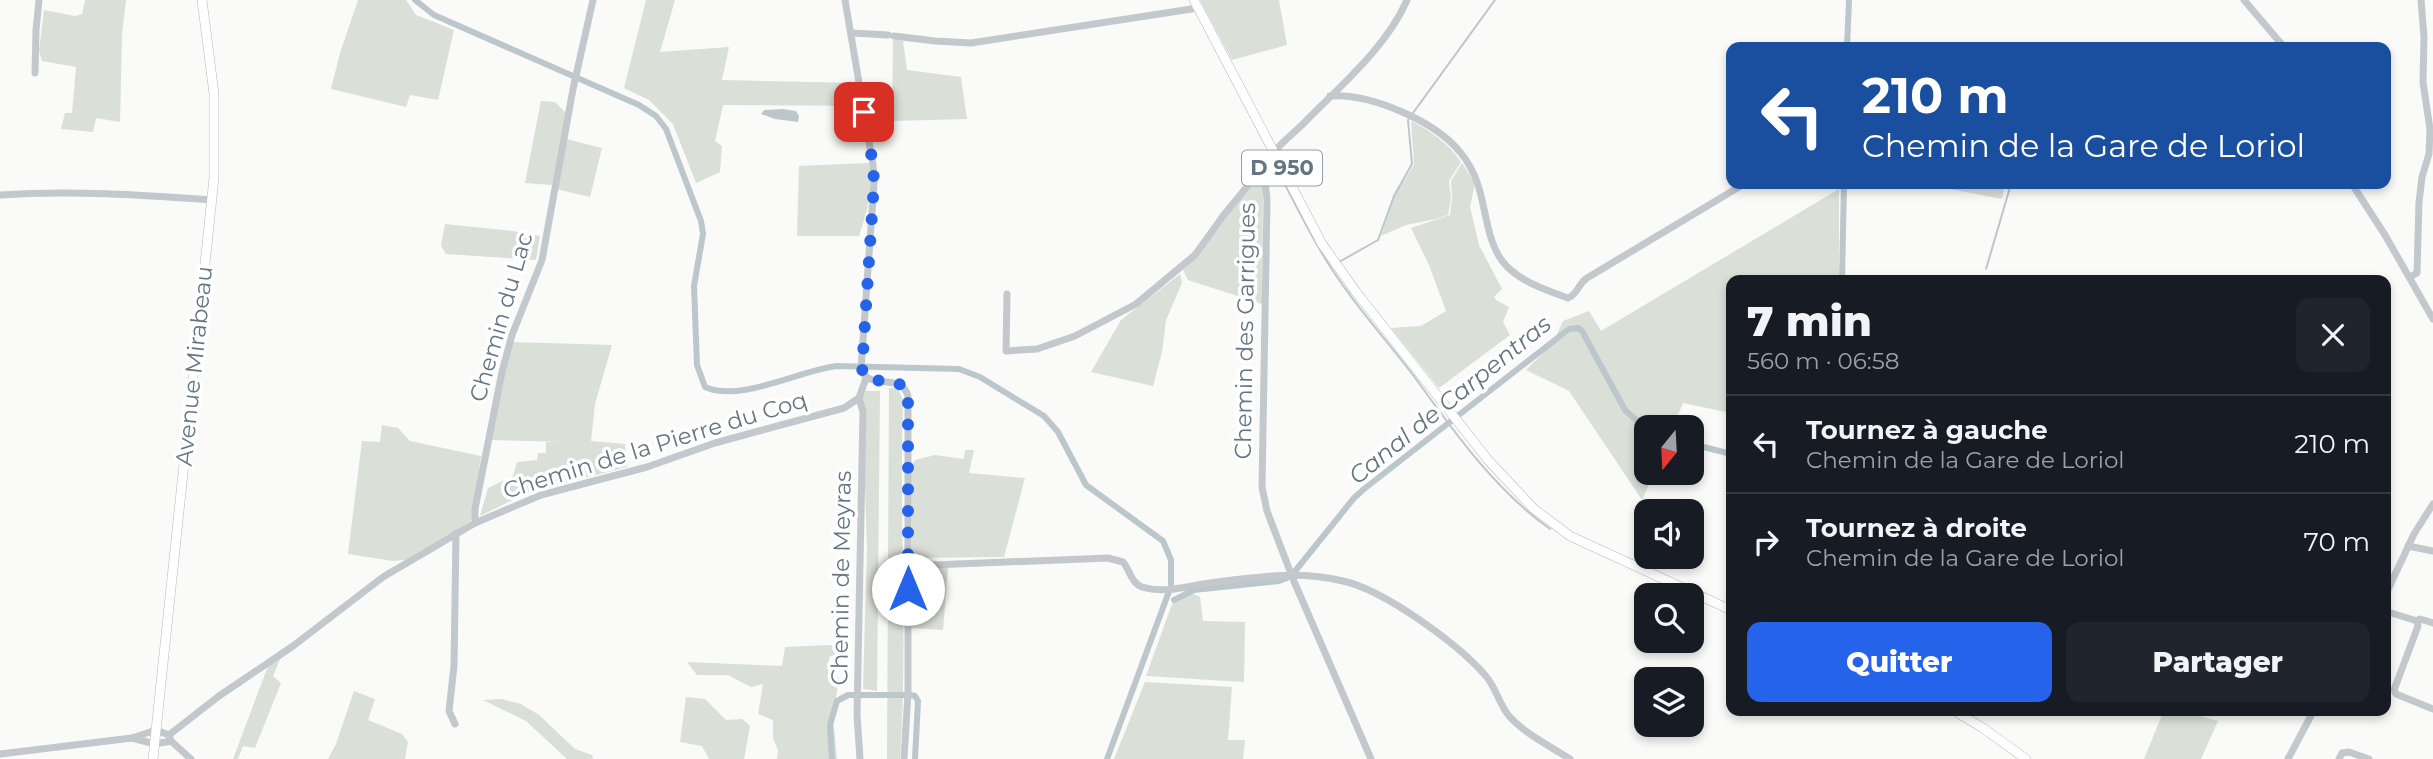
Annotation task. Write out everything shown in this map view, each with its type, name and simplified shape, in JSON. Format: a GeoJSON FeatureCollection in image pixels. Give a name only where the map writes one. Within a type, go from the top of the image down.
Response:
{"type":"FeatureCollection","features":[{"type":"Feature","properties":{"kind":"main road","name":"Avenue Mirabeau"},"geometry":{"type":"LineString","coordinates":[[153,759],[212,200],[215,111],[202,0]]}},
{"type":"Feature","properties":{"kind":"main road","name":"D 950"},"geometry":{"type":"LineString","coordinates":[[1196,4],[1322,244],[1338,269],[1482,452],[1534,509],[1570,536],[1726,608]]}},
{"type":"Feature","properties":{"kind":"main road"},"geometry":{"type":"LineString","coordinates":[[1963,716],[2026,759]]}},
{"type":"Feature","properties":{"kind":"street"},"geometry":{"type":"LineString","coordinates":[[35,73],[39,0]]}},
{"type":"Feature","properties":{"kind":"street","name":"Chemin du Lac"},"geometry":{"type":"LineString","coordinates":[[475,523],[479,485],[502,372],[512,335],[542,260],[593,0]]}},
{"type":"Feature","properties":{"kind":"street"},"geometry":{"type":"LineString","coordinates":[[845,0],[874,183],[862,366],[866,378],[859,398]]}},
{"type":"Feature","properties":{"kind":"street","name":"Chemin des Garrigues"},"geometry":{"type":"LineString","coordinates":[[1371,759],[1267,512],[1262,473],[1267,201],[1264,171],[1274,153],[1350,77],[1383,38],[1407,0]]}},
{"type":"Feature","properties":{"kind":"street"},"geometry":{"type":"LineString","coordinates":[[2244,0],[2280,42]]}},
{"type":"Feature","properties":{"kind":"street"},"geometry":{"type":"LineString","coordinates":[[2410,277],[2417,273],[2419,202],[2422,177],[2429,154],[2430,129],[2423,82],[2421,0]]}},
{"type":"Feature","properties":{"kind":"street"},"geometry":{"type":"LineString","coordinates":[[852,33],[971,43],[1196,4]]}},
{"type":"Feature","properties":{"kind":"street"},"geometry":{"type":"LineString","coordinates":[[1330,96],[1343,95],[1364,99],[1417,119],[1454,146],[1477,181],[1502,260],[1524,279],[1568,298],[1577,293],[1581,282],[1587,278],[1736,189]]}},
{"type":"Feature","properties":{"kind":"street"},"geometry":{"type":"LineString","coordinates":[[1007,294],[1006,351],[1037,349],[1075,336],[1136,304],[1195,255],[1230,207],[1264,171]]}},
{"type":"Feature","properties":{"kind":"street"},"geometry":{"type":"LineString","coordinates":[[2355,189],[2433,319]]}},
{"type":"Feature","properties":{"kind":"street"},"geometry":{"type":"LineString","coordinates":[[0,195],[125,195],[212,200]]}},
{"type":"Feature","properties":{"kind":"street"},"geometry":{"type":"LineString","coordinates":[[866,378],[892,382],[903,387],[908,396],[908,697],[904,759]]}},
{"type":"Feature","properties":{"kind":"street","name":"Chemin de la Pierre du Coq"},"geometry":{"type":"LineString","coordinates":[[170,738],[219,696],[293,646],[383,577],[475,523],[541,495],[647,467],[715,443],[812,418],[844,408],[859,398]]}},
{"type":"Feature","properties":{"kind":"street","name":"Chemin de Meyras"},"geometry":{"type":"LineString","coordinates":[[859,398],[863,412],[858,695],[860,759]]}},
{"type":"Feature","properties":{"kind":"street"},"geometry":{"type":"LineString","coordinates":[[2391,583],[2433,504]]}},
{"type":"Feature","properties":{"kind":"street"},"geometry":{"type":"LineString","coordinates":[[455,724],[449,712],[454,666],[456,534]]}},
{"type":"Feature","properties":{"kind":"street"},"geometry":{"type":"LineString","coordinates":[[2409,545],[2433,551]]}},
{"type":"Feature","properties":{"kind":"street"},"geometry":{"type":"LineString","coordinates":[[908,564],[1108,558],[1124,562],[1132,579],[1138,584],[1169,589],[1292,574],[1343,581],[1363,587],[1384,598],[1464,655],[1495,687],[1507,714],[1515,722],[1570,759]]}},
{"type":"Feature","properties":{"kind":"street"},"geometry":{"type":"LineString","coordinates":[[2391,613],[2433,623]]}},
{"type":"Feature","properties":{"kind":"street"},"geometry":{"type":"LineString","coordinates":[[2417,621],[2418,626],[2394,690],[2396,694],[2433,709]]}},
{"type":"Feature","properties":{"kind":"street"},"geometry":{"type":"LineString","coordinates":[[2288,759],[2311,716]]}},
{"type":"Feature","properties":{"kind":"street"},"geometry":{"type":"LineString","coordinates":[[0,754],[132,738],[156,731],[170,738],[191,759]]}},
{"type":"Feature","properties":{"kind":"street"},"geometry":{"type":"LineString","coordinates":[[132,738],[155,744],[170,738]]}},
{"type":"Feature","properties":{"kind":"street"},"geometry":{"type":"LineString","coordinates":[[2339,759],[2342,753],[2349,752],[2369,759]]}},
{"type":"Feature","properties":{"kind":"shaded area"},"geometry":{"type":"Polygon","coordinates":[[[85,0],[126,0],[122,35],[120,122],[96,118],[93,132],[61,129],[65,113],[72,113],[76,67],[42,61],[39,51],[44,10],[75,16],[82,14],[85,0]]]}},
{"type":"Feature","properties":{"kind":"shaded area"},"geometry":{"type":"Polygon","coordinates":[[[358,0],[406,0],[416,15],[454,30],[438,100],[410,95],[406,107],[331,89],[358,0]]]}},
{"type":"Feature","properties":{"kind":"shaded area"},"geometry":{"type":"Polygon","coordinates":[[[646,0],[675,0],[660,52],[729,47],[722,80],[857,83],[860,106],[723,105],[715,141],[722,146],[720,172],[696,183],[673,124],[649,100],[624,88],[646,0]]]}},
{"type":"Feature","properties":{"kind":"shaded area"},"geometry":{"type":"Polygon","coordinates":[[[1200,0],[1279,0],[1287,45],[1232,60],[1200,0]]]}},
{"type":"Feature","properties":{"kind":"shaded area"},"geometry":{"type":"Polygon","coordinates":[[[893,39],[903,41],[907,70],[961,77],[967,119],[892,121],[893,39]]]}},
{"type":"Feature","properties":{"kind":"shaded area"},"geometry":{"type":"Polygon","coordinates":[[[541,101],[555,102],[566,113],[552,185],[525,183],[541,101]]]}},
{"type":"Feature","properties":{"kind":"shaded area"},"geometry":{"type":"Polygon","coordinates":[[[764,110],[796,111],[798,122],[761,114],[764,110]]]}},
{"type":"Feature","properties":{"kind":"shaded area"},"geometry":{"type":"Polygon","coordinates":[[[1411,121],[1439,138],[1461,162],[1449,181],[1451,199],[1448,215],[1406,225],[1381,236],[1394,196],[1414,165],[1411,121]]]}},
{"type":"Feature","properties":{"kind":"shaded area"},"geometry":{"type":"Polygon","coordinates":[[[566,139],[602,148],[590,197],[556,189],[566,139]]]}},
{"type":"Feature","properties":{"kind":"shaded area"},"geometry":{"type":"Polygon","coordinates":[[[869,163],[870,191],[859,236],[797,236],[799,166],[869,163]]]}},
{"type":"Feature","properties":{"kind":"shaded area"},"geometry":{"type":"Polygon","coordinates":[[[1462,163],[1475,183],[1470,207],[1479,245],[1502,289],[1494,297],[1509,307],[1503,322],[1510,335],[1439,388],[1391,328],[1421,326],[1446,311],[1429,265],[1411,228],[1450,215],[1451,181],[1462,163]]]}},
{"type":"Feature","properties":{"kind":"shaded area"},"geometry":{"type":"Polygon","coordinates":[[[1259,180],[1263,182],[1262,304],[1188,280],[1183,270],[1259,180]]]}},
{"type":"Feature","properties":{"kind":"shaded area"},"geometry":{"type":"Polygon","coordinates":[[[1839,189],[1839,275],[1726,275],[1726,412],[1683,403],[1678,415],[1634,415],[1634,485],[1649,485],[1642,499],[1569,391],[1526,370],[1553,343],[1563,321],[1589,311],[1601,331],[1839,189]]]}},
{"type":"Feature","properties":{"kind":"shaded area"},"geometry":{"type":"Polygon","coordinates":[[[1950,189],[2004,189],[2002,199],[1950,189]]]}},
{"type":"Feature","properties":{"kind":"shaded area"},"geometry":{"type":"Polygon","coordinates":[[[445,224],[540,236],[536,260],[446,254],[441,246],[445,224]]]}},
{"type":"Feature","properties":{"kind":"shaded area"},"geometry":{"type":"Polygon","coordinates":[[[1180,274],[1182,283],[1166,320],[1162,352],[1153,386],[1091,372],[1121,320],[1180,274]]]}},
{"type":"Feature","properties":{"kind":"shaded area"},"geometry":{"type":"Polygon","coordinates":[[[512,342],[612,345],[595,404],[591,441],[625,444],[627,467],[527,493],[480,516],[488,488],[513,476],[517,462],[537,460],[538,453],[546,453],[546,442],[565,442],[490,440],[512,342]]]}},
{"type":"Feature","properties":{"kind":"shaded area"},"geometry":{"type":"Polygon","coordinates":[[[889,388],[898,388],[903,400],[903,669],[900,759],[887,759],[889,388]]]}},
{"type":"Feature","properties":{"kind":"shaded area"},"geometry":{"type":"Polygon","coordinates":[[[865,391],[880,391],[877,691],[863,689],[867,548],[862,399],[865,391]]]}},
{"type":"Feature","properties":{"kind":"shaded area"},"geometry":{"type":"Polygon","coordinates":[[[382,425],[398,428],[410,441],[481,456],[472,519],[405,560],[393,561],[348,554],[362,441],[380,442],[382,425]]]}},
{"type":"Feature","properties":{"kind":"shaded area"},"geometry":{"type":"Polygon","coordinates":[[[965,450],[974,450],[969,473],[1025,478],[1004,557],[912,558],[911,466],[915,460],[935,455],[964,459],[965,450]]]}},
{"type":"Feature","properties":{"kind":"shaded area"},"geometry":{"type":"Polygon","coordinates":[[[911,568],[948,568],[943,630],[911,628],[911,568]]]}},
{"type":"Feature","properties":{"kind":"shaded area"},"geometry":{"type":"Polygon","coordinates":[[[1192,593],[1200,597],[1203,621],[1245,622],[1244,682],[1146,676],[1172,604],[1192,593]]]}},
{"type":"Feature","properties":{"kind":"shaded area"},"geometry":{"type":"Polygon","coordinates":[[[785,647],[837,647],[837,654],[829,657],[828,675],[839,678],[833,717],[837,759],[777,759],[773,720],[758,714],[763,684],[751,687],[728,675],[697,675],[687,662],[782,666],[785,647]]]}},
{"type":"Feature","properties":{"kind":"shaded area"},"geometry":{"type":"Polygon","coordinates":[[[281,657],[273,676],[281,683],[255,748],[243,746],[238,759],[233,759],[268,666],[281,657]]]}},
{"type":"Feature","properties":{"kind":"shaded area"},"geometry":{"type":"Polygon","coordinates":[[[1145,682],[1232,687],[1228,740],[1245,740],[1243,759],[1114,759],[1145,682]]]}},
{"type":"Feature","properties":{"kind":"shaded area"},"geometry":{"type":"Polygon","coordinates":[[[354,691],[375,699],[368,720],[402,734],[408,742],[405,759],[328,759],[336,744],[354,691]]]}},
{"type":"Feature","properties":{"kind":"shaded area"},"geometry":{"type":"Polygon","coordinates":[[[686,697],[705,699],[726,720],[742,719],[750,726],[744,759],[709,759],[702,746],[680,742],[686,697]]]}},
{"type":"Feature","properties":{"kind":"shaded area"},"geometry":{"type":"Polygon","coordinates":[[[501,699],[521,704],[539,715],[575,749],[592,755],[593,759],[567,759],[526,721],[483,700],[501,699]]]}},
{"type":"Feature","properties":{"kind":"shaded area"},"geometry":{"type":"Polygon","coordinates":[[[2162,716],[2200,716],[2218,721],[2201,759],[2144,759],[2162,716]]]}},
{"type":"Feature","properties":{"kind":"waterway","name":"Canal de Carpentras"},"geometry":{"type":"LineString","coordinates":[[415,0],[434,15],[639,105],[656,116],[666,129],[701,221],[703,234],[694,286],[697,365],[705,387],[719,391],[735,391],[837,366],[959,369],[980,377],[1044,416],[1058,432],[1086,485],[1163,541],[1171,560],[1171,586],[1107,759]]}},
{"type":"Feature","properties":{"kind":"waterway"},"geometry":{"type":"LineString","coordinates":[[1413,113],[1495,0]]}},
{"type":"Feature","properties":{"kind":"waterway","name":"Canal de Carpentras"},"geometry":{"type":"LineString","coordinates":[[1847,42],[1849,0]]}},
{"type":"Feature","properties":{"kind":"waterway"},"geometry":{"type":"LineString","coordinates":[[1339,262],[1378,240],[1394,196],[1412,164],[1408,120],[1410,117]]}},
{"type":"Feature","properties":{"kind":"waterway"},"geometry":{"type":"LineString","coordinates":[[1273,161],[1316,244],[1356,303],[1477,460],[1511,497],[1550,529]]}},
{"type":"Feature","properties":{"kind":"waterway","name":"Canal de Carpentras"},"geometry":{"type":"LineString","coordinates":[[1842,275],[1844,189]]}},
{"type":"Feature","properties":{"kind":"waterway"},"geometry":{"type":"LineString","coordinates":[[1986,269],[2010,189]]}},
{"type":"Feature","properties":{"kind":"waterway","name":"Canal de Carpentras"},"geometry":{"type":"LineString","coordinates":[[1296,570],[1364,489],[1569,329],[1578,328],[1582,331],[1625,410],[1634,418]]}},
{"type":"Feature","properties":{"kind":"waterway","name":"Canal de Carpentras"},"geometry":{"type":"LineString","coordinates":[[1704,447],[1726,453]]}},
{"type":"Feature","properties":{"kind":"waterway","name":"Canal de Carpentras"},"geometry":{"type":"LineString","coordinates":[[1174,600],[1194,590],[1287,578]]}},
{"type":"Feature","properties":{"kind":"waterway","name":"Canal de Carpentras"},"geometry":{"type":"LineString","coordinates":[[832,759],[830,725],[837,701],[848,695],[915,696],[918,701],[915,759]]}},
{"type":"Feature","properties":{"kind":"route"},"geometry":{"type":"LineString","coordinates":[[864,112],[874,183],[862,373],[872,380],[898,383],[907,390],[908,589]]}}]}
